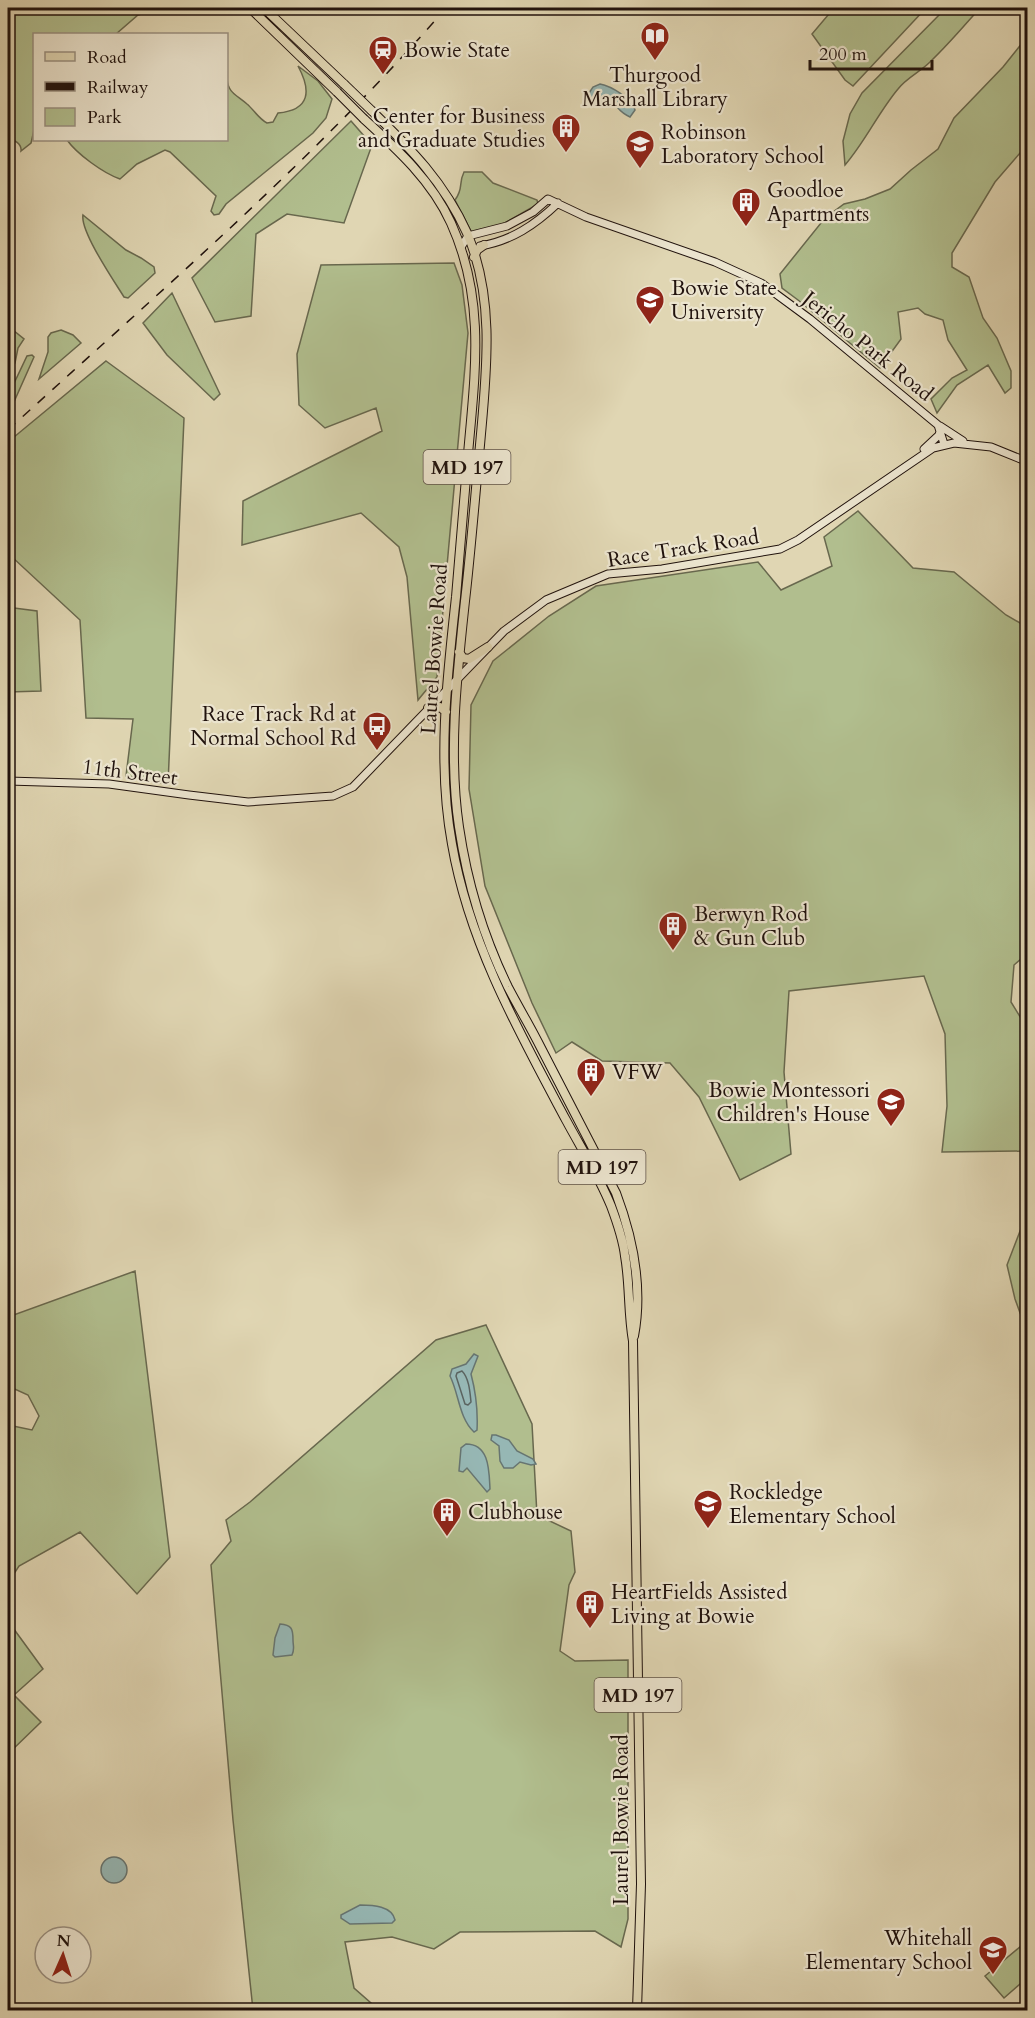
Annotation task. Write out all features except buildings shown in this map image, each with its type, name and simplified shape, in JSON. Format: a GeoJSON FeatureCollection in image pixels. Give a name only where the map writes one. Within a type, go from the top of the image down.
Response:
{"type":"FeatureCollection","features":[{"type":"Feature","properties":{"kind":"main road","name":"Laurel Bowie Road"},"geometry":{"type":"LineString","coordinates":[[249,8],[404,156],[430,188],[451,222],[461,247],[474,299],[476,336],[472,407],[447,688],[445,785],[448,818],[459,877],[478,939],[500,992],[611,1205],[626,1259],[629,1319],[633,1341],[641,1874],[637,2010]]}},
{"type":"Feature","properties":{"kind":"main road","name":"Laurel Bowie Road"},"geometry":{"type":"LineString","coordinates":[[264,8],[414,152],[450,199],[468,236],[474,257],[483,295],[487,343],[459,652],[454,741],[455,793],[462,845],[490,945],[507,985],[616,1193],[624,1214],[632,1249],[637,1288],[637,1319],[633,1341]]}},
{"type":"Feature","properties":{"kind":"main road"},"geometry":{"type":"LineString","coordinates":[[474,257],[477,250],[484,245]]}},
{"type":"Feature","properties":{"kind":"main road"},"geometry":{"type":"LineString","coordinates":[[459,652],[467,660],[488,647]]}},
{"type":"Feature","properties":{"kind":"main road"},"geometry":{"type":"LineString","coordinates":[[428,708],[440,707],[446,712]]}},
{"type":"Feature","properties":{"kind":"street","name":"Jericho Park Road"},"geometry":{"type":"LineString","coordinates":[[468,236],[507,226],[533,212],[548,199],[611,227],[715,262],[761,283],[802,313],[940,426],[944,444]]}},
{"type":"Feature","properties":{"kind":"street"},"geometry":{"type":"LineString","coordinates":[[461,247],[484,245],[509,238],[535,223],[558,203]]}},
{"type":"Feature","properties":{"kind":"street"},"geometry":{"type":"LineString","coordinates":[[461,247],[468,236]]}},
{"type":"Feature","properties":{"kind":"street"},"geometry":{"type":"LineString","coordinates":[[940,426],[953,436],[971,444]]}},
{"type":"Feature","properties":{"kind":"street"},"geometry":{"type":"LineString","coordinates":[[917,458],[939,435],[940,426]]}},
{"type":"Feature","properties":{"kind":"street","name":"Race Track Road"},"geometry":{"type":"LineString","coordinates":[[248,802],[321,798],[346,791],[488,647],[513,624],[546,600],[600,577],[626,571],[655,570],[788,546],[881,485],[917,458],[944,444],[971,444],[998,449],[1028,462]]}},
{"type":"Feature","properties":{"kind":"street","name":"11th Street"},"geometry":{"type":"LineString","coordinates":[[8,781],[110,784],[248,802]]}},
{"type":"Feature","properties":{"kind":"green space"},"geometry":{"type":"Polygon","coordinates":[[[8,8],[203,8],[149,12],[138,15],[117,33],[33,33],[33,134],[31,143],[21,151],[17,142],[8,139],[8,8]]]}},
{"type":"Feature","properties":{"kind":"green space"},"geometry":{"type":"Polygon","coordinates":[[[834,8],[926,8],[853,86],[845,80],[812,34],[834,8]]]}},
{"type":"Feature","properties":{"kind":"green space"},"geometry":{"type":"Polygon","coordinates":[[[946,8],[980,8],[937,56],[901,85],[845,165],[843,141],[850,114],[862,93],[946,8]]]}},
{"type":"Feature","properties":{"kind":"green space"},"geometry":{"type":"Polygon","coordinates":[[[1027,37],[1027,145],[995,182],[952,253],[952,267],[969,277],[983,318],[997,338],[1011,371],[1011,388],[1005,393],[988,365],[957,385],[937,413],[931,399],[952,378],[967,370],[948,340],[943,320],[925,314],[918,308],[898,312],[901,339],[880,368],[782,288],[780,274],[825,218],[844,204],[890,189],[938,149],[954,118],[1003,67],[1027,37]]]}},
{"type":"Feature","properties":{"kind":"green space"},"geometry":{"type":"Polygon","coordinates":[[[298,66],[318,81],[332,99],[326,118],[313,133],[226,204],[219,214],[214,215],[211,211],[216,196],[170,152],[165,150],[137,164],[120,179],[91,162],[68,141],[228,141],[228,84],[229,88],[267,123],[273,122],[278,113],[297,108],[302,103],[306,91],[298,66]]]}},
{"type":"Feature","properties":{"kind":"green space"},"geometry":{"type":"Polygon","coordinates":[[[351,121],[372,145],[344,223],[287,214],[256,234],[251,316],[215,322],[192,278],[351,121]]]}},
{"type":"Feature","properties":{"kind":"green space"},"geometry":{"type":"Polygon","coordinates":[[[464,172],[482,172],[493,183],[537,200],[538,204],[503,224],[472,233],[455,200],[464,172]]]}},
{"type":"Feature","properties":{"kind":"green space"},"geometry":{"type":"Polygon","coordinates":[[[83,215],[126,250],[154,267],[155,273],[128,298],[124,297],[99,256],[83,222],[83,215]]]}},
{"type":"Feature","properties":{"kind":"green space"},"geometry":{"type":"Polygon","coordinates":[[[454,263],[462,285],[468,333],[437,677],[418,700],[407,577],[399,547],[361,513],[242,545],[243,501],[382,431],[376,408],[325,428],[299,405],[297,354],[321,265],[454,263]]]}},
{"type":"Feature","properties":{"kind":"green space"},"geometry":{"type":"Polygon","coordinates":[[[172,293],[220,394],[214,400],[167,355],[143,323],[172,293]]]}},
{"type":"Feature","properties":{"kind":"green space"},"geometry":{"type":"Polygon","coordinates":[[[8,326],[24,339],[8,374],[8,326]]]}},
{"type":"Feature","properties":{"kind":"green space"},"geometry":{"type":"Polygon","coordinates":[[[61,330],[73,335],[81,343],[39,379],[48,352],[48,337],[51,333],[61,330]]]}},
{"type":"Feature","properties":{"kind":"green space"},"geometry":{"type":"Polygon","coordinates":[[[27,356],[34,357],[13,404],[8,409],[8,396],[27,356]]]}},
{"type":"Feature","properties":{"kind":"green space"},"geometry":{"type":"Polygon","coordinates":[[[106,361],[184,418],[168,784],[126,776],[133,719],[86,718],[80,620],[11,556],[8,557],[8,442],[106,361]]]}},
{"type":"Feature","properties":{"kind":"green space"},"geometry":{"type":"Polygon","coordinates":[[[858,511],[913,568],[954,572],[1006,615],[1027,627],[1028,886],[1022,899],[1027,921],[1028,953],[1014,965],[1011,1002],[1027,1028],[1027,1151],[942,1152],[947,1106],[945,1034],[924,976],[789,991],[784,1072],[791,1154],[740,1180],[699,1097],[670,1063],[602,1061],[572,1042],[556,1053],[532,1003],[485,886],[469,789],[471,705],[493,661],[549,616],[596,586],[758,562],[781,590],[832,566],[824,537],[858,511]]]}},
{"type":"Feature","properties":{"kind":"green space"},"geometry":{"type":"Polygon","coordinates":[[[8,609],[37,611],[41,691],[8,692],[8,609]]]}},
{"type":"Feature","properties":{"kind":"green space"},"geometry":{"type":"Polygon","coordinates":[[[1027,1213],[1027,1332],[1015,1299],[1007,1265],[1027,1213]]]}},
{"type":"Feature","properties":{"kind":"green space"},"geometry":{"type":"Polygon","coordinates":[[[135,1271],[170,1557],[137,1594],[80,1532],[19,1566],[8,1583],[8,1425],[32,1430],[39,1416],[28,1395],[8,1386],[8,1317],[135,1271]]]}},
{"type":"Feature","properties":{"kind":"green space"},"geometry":{"type":"Polygon","coordinates":[[[486,1325],[532,1424],[537,1515],[571,1531],[575,1572],[569,1585],[560,1651],[575,1661],[628,1660],[628,1919],[621,1947],[595,1931],[460,1932],[434,1949],[392,1937],[345,1942],[354,1988],[379,2010],[253,2010],[233,1820],[211,1565],[231,1541],[226,1520],[250,1502],[436,1340],[486,1325]]]}},
{"type":"Feature","properties":{"kind":"green space"},"geometry":{"type":"Polygon","coordinates":[[[8,1621],[43,1669],[14,1695],[41,1722],[8,1754],[8,1621]]]}},
{"type":"Feature","properties":{"kind":"green space"},"geometry":{"type":"Polygon","coordinates":[[[1027,1941],[1027,1978],[1004,1998],[985,1976],[1027,1941]]]}},
{"type":"Feature","properties":{"kind":"water"},"geometry":{"type":"Polygon","coordinates":[[[600,84],[626,97],[635,110],[630,117],[612,102],[592,102],[589,99],[589,93],[593,87],[600,84]]]}},
{"type":"Feature","properties":{"kind":"water"},"geometry":{"type":"Polygon","coordinates":[[[474,1354],[478,1356],[471,1374],[477,1409],[477,1430],[474,1432],[462,1413],[450,1376],[452,1369],[466,1364],[474,1354]]]}},
{"type":"Feature","properties":{"kind":"water"},"geometry":{"type":"Polygon","coordinates":[[[492,1435],[509,1440],[517,1451],[533,1459],[536,1464],[520,1462],[513,1468],[504,1468],[500,1461],[499,1446],[491,1440],[492,1435]]]}},
{"type":"Feature","properties":{"kind":"water"},"geometry":{"type":"Polygon","coordinates":[[[466,1444],[480,1449],[487,1460],[490,1489],[487,1492],[467,1468],[463,1472],[459,1471],[461,1448],[466,1444]]]}},
{"type":"Feature","properties":{"kind":"water"},"geometry":{"type":"Polygon","coordinates":[[[280,1624],[291,1628],[293,1651],[292,1655],[275,1657],[273,1655],[275,1638],[280,1624]]]}},
{"type":"Feature","properties":{"kind":"water"},"geometry":{"type":"Polygon","coordinates":[[[114,1857],[123,1861],[127,1870],[123,1879],[114,1883],[105,1879],[101,1870],[105,1861],[114,1857]]]}},
{"type":"Feature","properties":{"kind":"water"},"geometry":{"type":"Polygon","coordinates":[[[360,1905],[386,1909],[395,1920],[392,1923],[350,1924],[341,1918],[341,1915],[360,1905]]]}},
{"type":"Feature","properties":{"kind":"railway"},"geometry":{"type":"LineString","coordinates":[[8,430],[289,173],[343,119],[446,8]]}},
{"type":"Feature","properties":{"kind":"place","name":"Thurgood Marshall Library"},"geometry":{"type":"Point","coordinates":[655,62]}},
{"type":"Feature","properties":{"kind":"place","name":"Bowie State"},"geometry":{"type":"Point","coordinates":[383,76]}},
{"type":"Feature","properties":{"kind":"place","name":"Center for Business and Graduate Studies"},"geometry":{"type":"Point","coordinates":[566,154]}},
{"type":"Feature","properties":{"kind":"place","name":"Robinson Laboratory School"},"geometry":{"type":"Point","coordinates":[640,170]}},
{"type":"Feature","properties":{"kind":"place","name":"Goodloe Apartments"},"geometry":{"type":"Point","coordinates":[746,228]}},
{"type":"Feature","properties":{"kind":"place","name":"Bowie State University"},"geometry":{"type":"Point","coordinates":[650,326]}},
{"type":"Feature","properties":{"kind":"place","name":"Race Track Rd at Normal School Rd"},"geometry":{"type":"Point","coordinates":[377,752]}},
{"type":"Feature","properties":{"kind":"place","name":"Berwyn Rod & Gun Club"},"geometry":{"type":"Point","coordinates":[673,952]}},
{"type":"Feature","properties":{"kind":"place","name":"VFW"},"geometry":{"type":"Point","coordinates":[591,1098]}},
{"type":"Feature","properties":{"kind":"place","name":"Bowie Montessori Children's House"},"geometry":{"type":"Point","coordinates":[891,1128]}},
{"type":"Feature","properties":{"kind":"place","name":"Rockledge Elementary School"},"geometry":{"type":"Point","coordinates":[708,1530]}},
{"type":"Feature","properties":{"kind":"place","name":"Clubhouse"},"geometry":{"type":"Point","coordinates":[447,1538]}},
{"type":"Feature","properties":{"kind":"place","name":"HeartFields Assisted Living at Bowie"},"geometry":{"type":"Point","coordinates":[590,1630]}},
{"type":"Feature","properties":{"kind":"place","name":"Whitehall Elementary School"},"geometry":{"type":"Point","coordinates":[993,1976]}}]}
